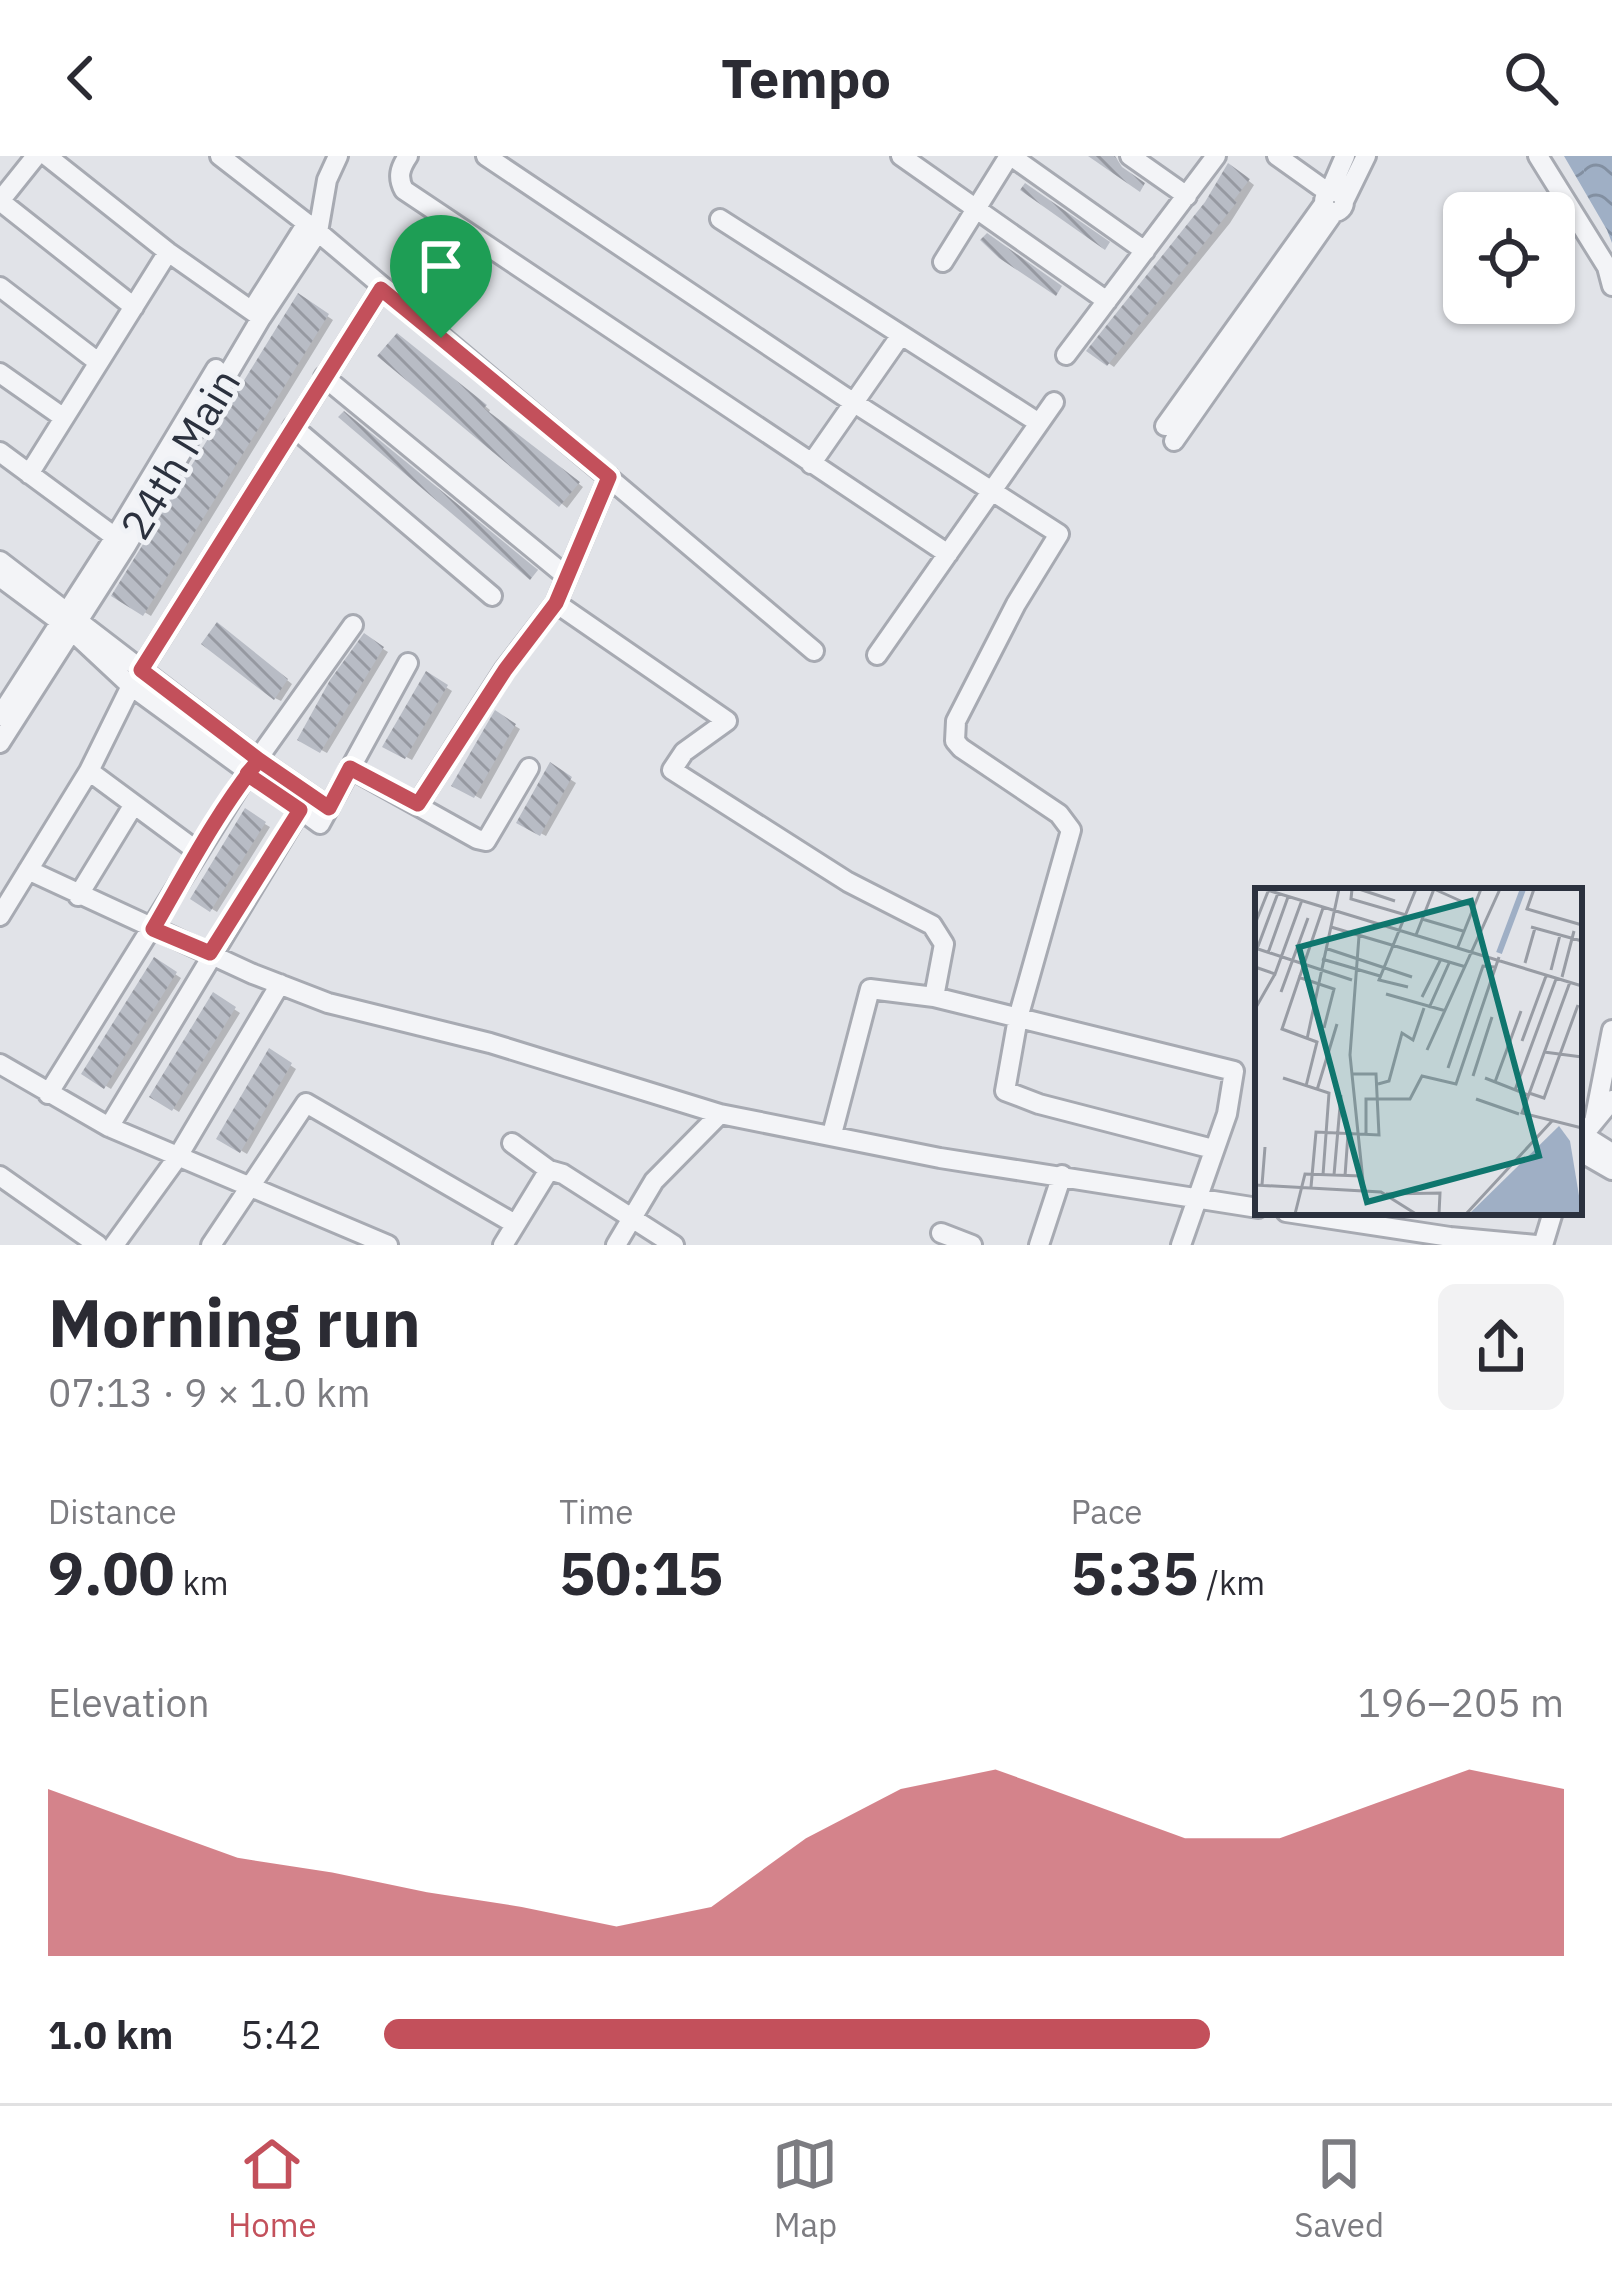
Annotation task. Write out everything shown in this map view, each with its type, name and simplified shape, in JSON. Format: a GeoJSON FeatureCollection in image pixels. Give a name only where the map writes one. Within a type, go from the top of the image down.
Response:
{"type":"FeatureCollection","features":[{"type":"Feature","properties":{"kind":"street"},"geometry":{"type":"LineString","coordinates":[[36,156],[0,201],[134,307]]}},
{"type":"Feature","properties":{"kind":"street"},"geometry":{"type":"LineString","coordinates":[[0,716],[68,620],[256,314],[168,252],[47,156]]}},
{"type":"Feature","properties":{"kind":"street"},"geometry":{"type":"LineString","coordinates":[[220,156],[814,651]]}},
{"type":"Feature","properties":{"kind":"street","name":"24th Main"},"geometry":{"type":"LineString","coordinates":[[0,742],[68,620],[126,546],[256,314],[312,228],[338,156]]}},
{"type":"Feature","properties":{"kind":"street"},"geometry":{"type":"LineString","coordinates":[[408,156],[400,169],[404,190],[948,554]]}},
{"type":"Feature","properties":{"kind":"street"},"geometry":{"type":"LineString","coordinates":[[486,156],[1059,534],[1016,604],[956,721],[956,741],[961,748],[1059,814],[1070,830],[1018,1018],[1005,1078],[1008,1095],[1213,1149]]}},
{"type":"Feature","properties":{"kind":"street"},"geometry":{"type":"LineString","coordinates":[[901,156],[1107,301]]}},
{"type":"Feature","properties":{"kind":"street"},"geometry":{"type":"LineString","coordinates":[[943,262],[1010,156],[1145,251]]}},
{"type":"Feature","properties":{"kind":"street"},"geometry":{"type":"LineString","coordinates":[[1130,156],[1186,196]]}},
{"type":"Feature","properties":{"kind":"street"},"geometry":{"type":"LineString","coordinates":[[1066,355],[1216,156]]}},
{"type":"Feature","properties":{"kind":"street"},"geometry":{"type":"LineString","coordinates":[[1261,156],[1331,202]]}},
{"type":"Feature","properties":{"kind":"street"},"geometry":{"type":"LineString","coordinates":[[1277,156],[1331,202]]}},
{"type":"Feature","properties":{"kind":"street"},"geometry":{"type":"LineString","coordinates":[[1331,202],[1346,156]]}},
{"type":"Feature","properties":{"kind":"street"},"geometry":{"type":"LineString","coordinates":[[1170,434],[1366,156]]}},
{"type":"Feature","properties":{"kind":"street"},"geometry":{"type":"LineString","coordinates":[[1538,156],[1607,267],[1612,286]]}},
{"type":"Feature","properties":{"kind":"street"},"geometry":{"type":"LineString","coordinates":[[720,219],[1039,423]]}},
{"type":"Feature","properties":{"kind":"street"},"geometry":{"type":"LineString","coordinates":[[29,474],[168,252]]}},
{"type":"Feature","properties":{"kind":"street"},"geometry":{"type":"LineString","coordinates":[[0,287],[98,362]]}},
{"type":"Feature","properties":{"kind":"street"},"geometry":{"type":"LineString","coordinates":[[0,916],[89,770],[136,678],[381,289]]}},
{"type":"Feature","properties":{"kind":"street"},"geometry":{"type":"LineString","coordinates":[[811,464],[901,335]]}},
{"type":"Feature","properties":{"kind":"street"},"geometry":{"type":"LineString","coordinates":[[0,373],[64,418]]}},
{"type":"Feature","properties":{"kind":"street"},"geometry":{"type":"LineString","coordinates":[[324,377],[566,576]]}},
{"type":"Feature","properties":{"kind":"street"},"geometry":{"type":"LineString","coordinates":[[877,656],[1054,402]]}},
{"type":"Feature","properties":{"kind":"street"},"geometry":{"type":"LineString","coordinates":[[293,427],[492,596]]}},
{"type":"Feature","properties":{"kind":"street"},"geometry":{"type":"LineString","coordinates":[[0,452],[116,537]]}},
{"type":"Feature","properties":{"kind":"street"},"geometry":{"type":"LineString","coordinates":[[418,804],[505,670],[556,603],[609,477]]}},
{"type":"Feature","properties":{"kind":"street"},"geometry":{"type":"LineString","coordinates":[[0,560],[136,678],[324,816]]}},
{"type":"Feature","properties":{"kind":"street"},"geometry":{"type":"LineString","coordinates":[[0,578],[68,620]]}},
{"type":"Feature","properties":{"kind":"street"},"geometry":{"type":"LineString","coordinates":[[556,603],[727,721],[684,752],[672,770],[848,882],[932,925],[944,944],[934,997]]}},
{"type":"Feature","properties":{"kind":"street"},"geometry":{"type":"LineString","coordinates":[[48,1094],[197,851],[353,625]]}},
{"type":"Feature","properties":{"kind":"street"},"geometry":{"type":"LineString","coordinates":[[324,816],[408,663]]}},
{"type":"Feature","properties":{"kind":"street"},"geometry":{"type":"LineString","coordinates":[[253,767],[300,810],[324,816]]}},
{"type":"Feature","properties":{"kind":"street"},"geometry":{"type":"LineString","coordinates":[[350,768],[486,841],[530,768]]}},
{"type":"Feature","properties":{"kind":"street"},"geometry":{"type":"LineString","coordinates":[[89,770],[197,851]]}},
{"type":"Feature","properties":{"kind":"street"},"geometry":{"type":"LineString","coordinates":[[78,896],[134,806]]}},
{"type":"Feature","properties":{"kind":"street"},"geometry":{"type":"LineString","coordinates":[[109,1127],[300,810]]}},
{"type":"Feature","properties":{"kind":"street"},"geometry":{"type":"LineString","coordinates":[[28,870],[328,1003],[490,1043],[720,1114],[940,1158],[1255,1208]]}},
{"type":"Feature","properties":{"kind":"street"},"geometry":{"type":"LineString","coordinates":[[114,1245],[177,1158],[280,984]]}},
{"type":"Feature","properties":{"kind":"street"},"geometry":{"type":"LineString","coordinates":[[832,1135],[870,989],[934,997],[1234,1071],[1227,1114],[1181,1245]]}},
{"type":"Feature","properties":{"kind":"street"},"geometry":{"type":"LineString","coordinates":[[1612,1030],[1595,1125],[1612,1170]]}},
{"type":"Feature","properties":{"kind":"street"},"geometry":{"type":"LineString","coordinates":[[0,1064],[109,1127],[388,1245]]}},
{"type":"Feature","properties":{"kind":"street"},"geometry":{"type":"LineString","coordinates":[[211,1245],[306,1103],[515,1224]]}},
{"type":"Feature","properties":{"kind":"street"},"geometry":{"type":"LineString","coordinates":[[616,1245],[654,1181],[720,1114]]}},
{"type":"Feature","properties":{"kind":"street"},"geometry":{"type":"LineString","coordinates":[[1595,1125],[1612,1153]]}},
{"type":"Feature","properties":{"kind":"street"},"geometry":{"type":"LineString","coordinates":[[512,1143],[548,1171],[563,1174],[674,1245]]}},
{"type":"Feature","properties":{"kind":"street"},"geometry":{"type":"LineString","coordinates":[[503,1245],[548,1171]]}},
{"type":"Feature","properties":{"kind":"street"},"geometry":{"type":"LineString","coordinates":[[1039,1245],[1062,1175]]}},
{"type":"Feature","properties":{"kind":"street"},"geometry":{"type":"LineString","coordinates":[[0,1176],[98,1245]]}},
{"type":"Feature","properties":{"kind":"street"},"geometry":{"type":"LineString","coordinates":[[1303,1215],[1449,1241],[1540,1245],[1552,1215]]}},
{"type":"Feature","properties":{"kind":"street"},"geometry":{"type":"LineString","coordinates":[[941,1233],[972,1245]]}},
{"type":"Feature","properties":{"kind":"water"},"geometry":{"type":"Polygon","coordinates":[[[1564,156],[1612,156],[1612,243],[1607,230],[1564,156]]]}},
{"type":"Feature","properties":{"kind":"building"},"geometry":{"type":"Polygon","coordinates":[[[1088,156],[1115,156],[1145,183],[1140,192],[1088,156]]]}},
{"type":"Feature","properties":{"kind":"building"},"geometry":{"type":"Polygon","coordinates":[[[1228,163],[1250,179],[1237,202],[1107,366],[1086,351],[1205,202],[1228,163]]]}},
{"type":"Feature","properties":{"kind":"building"},"geometry":{"type":"Polygon","coordinates":[[[1025,183],[1110,242],[1105,250],[1020,190],[1025,183]]]}},
{"type":"Feature","properties":{"kind":"building"},"geometry":{"type":"Polygon","coordinates":[[[987,233],[1062,286],[1056,296],[999,258],[980,240],[987,233]]]}},
{"type":"Feature","properties":{"kind":"building"},"geometry":{"type":"Polygon","coordinates":[[[298,293],[329,314],[143,616],[111,596],[298,293]]]}},
{"type":"Feature","properties":{"kind":"building"},"geometry":{"type":"Polygon","coordinates":[[[397,333],[580,482],[559,507],[377,356],[397,333]]]}},
{"type":"Feature","properties":{"kind":"building"},"geometry":{"type":"Polygon","coordinates":[[[344,411],[538,570],[530,580],[338,417],[344,411]]]}},
{"type":"Feature","properties":{"kind":"building"},"geometry":{"type":"Polygon","coordinates":[[[217,622],[288,679],[274,700],[201,644],[217,622]]]}},
{"type":"Feature","properties":{"kind":"building"},"geometry":{"type":"Polygon","coordinates":[[[364,633],[384,647],[320,753],[297,740],[330,680],[364,633]]]}},
{"type":"Feature","properties":{"kind":"building"},"geometry":{"type":"Polygon","coordinates":[[[426,671],[448,685],[405,759],[382,747],[426,671]]]}},
{"type":"Feature","properties":{"kind":"building"},"geometry":{"type":"Polygon","coordinates":[[[495,710],[516,724],[474,798],[451,786],[495,710]]]}},
{"type":"Feature","properties":{"kind":"building"},"geometry":{"type":"Polygon","coordinates":[[[550,762],[572,777],[540,836],[516,823],[550,762]]]}},
{"type":"Feature","properties":{"kind":"building"},"geometry":{"type":"Polygon","coordinates":[[[245,808],[266,822],[210,912],[190,899],[245,808]]]}},
{"type":"Feature","properties":{"kind":"building"},"geometry":{"type":"Polygon","coordinates":[[[154,957],[177,972],[104,1089],[81,1074],[154,957]]]}},
{"type":"Feature","properties":{"kind":"building"},"geometry":{"type":"Polygon","coordinates":[[[213,992],[236,1007],[172,1111],[149,1097],[213,992]]]}},
{"type":"Feature","properties":{"kind":"building"},"geometry":{"type":"Polygon","coordinates":[[[269,1048],[292,1063],[240,1153],[216,1139],[269,1048]]]}},
{"type":"Feature","properties":{"kind":"route"},"geometry":{"type":"LineString","coordinates":[[441,338],[381,289],[141,670],[259,760],[247,774],[300,810],[210,953],[153,929],[197,851],[247,774],[259,760],[329,808],[350,768],[418,804],[505,670],[556,603],[609,477],[441,338]]}}]}
